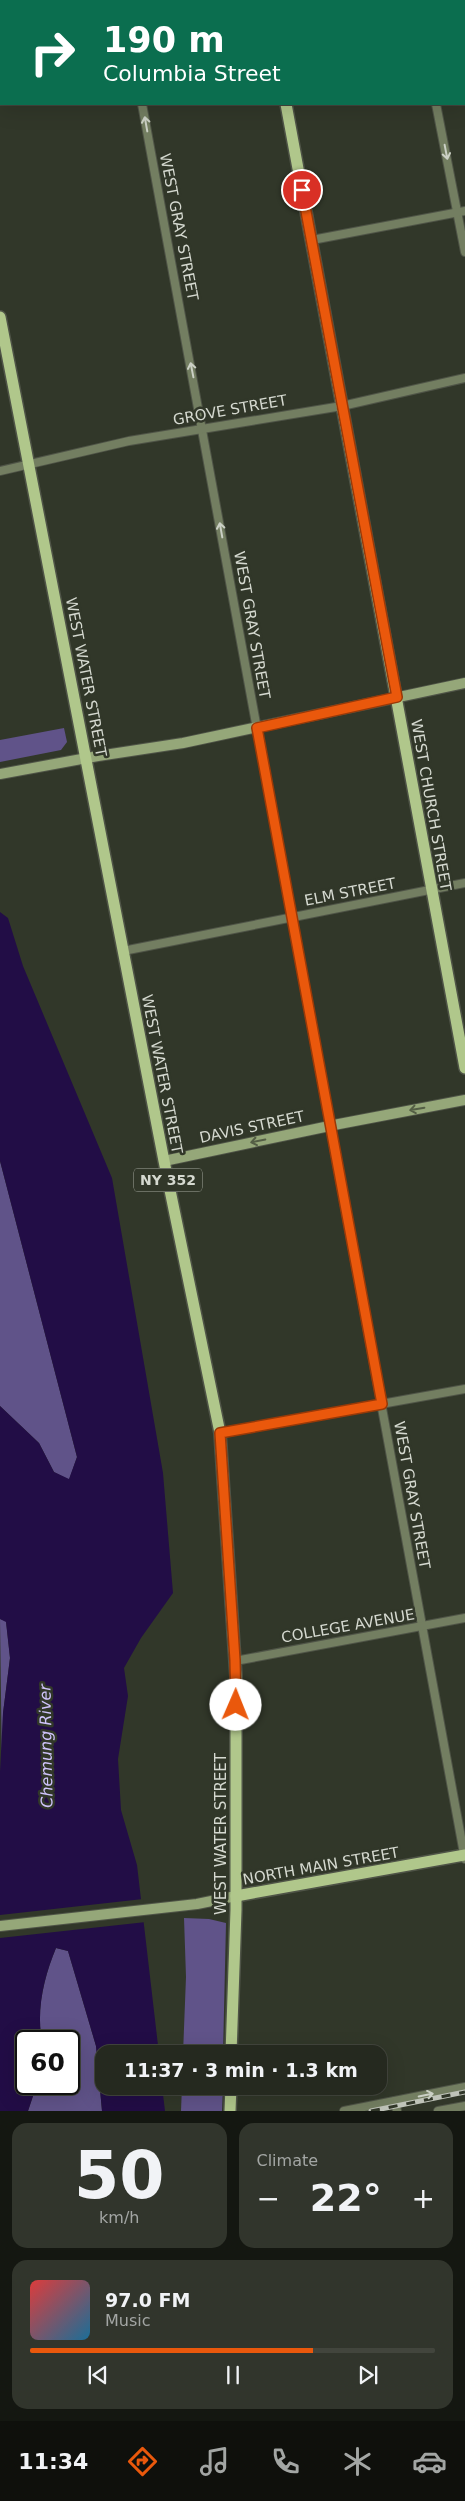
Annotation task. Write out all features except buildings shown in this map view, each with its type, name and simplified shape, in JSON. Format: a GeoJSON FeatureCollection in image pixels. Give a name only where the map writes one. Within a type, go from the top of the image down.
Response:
{"type":"FeatureCollection","features":[{"type":"Feature","properties":{"kind":"main road","name":"WEST CHURCH STREET"},"geometry":{"type":"LineString","coordinates":[[286,105],[465,1068]]}},
{"type":"Feature","properties":{"kind":"main road","name":"WEST WATER STREET"},"geometry":{"type":"LineString","coordinates":[[0,317],[164,1161],[220,1433],[235,1660],[236,1896],[231,2045]]}},
{"type":"Feature","properties":{"kind":"main road","name":"NORTH MAIN STREET"},"geometry":{"type":"LineString","coordinates":[[236,1896],[465,1857]]}},
{"type":"Feature","properties":{"kind":"main road"},"geometry":{"type":"LineString","coordinates":[[230,2111],[231,2095]]}},
{"type":"Feature","properties":{"kind":"street","name":"WEST GRAY STREET"},"geometry":{"type":"LineString","coordinates":[[142,105],[465,1857]]}},
{"type":"Feature","properties":{"kind":"street"},"geometry":{"type":"LineString","coordinates":[[436,105],[461,212],[465,252]]}},
{"type":"Feature","properties":{"kind":"street"},"geometry":{"type":"LineString","coordinates":[[312,240],[461,212]]}},
{"type":"Feature","properties":{"kind":"street","name":"GROVE STREET"},"geometry":{"type":"LineString","coordinates":[[0,471],[129,441],[342,406],[465,378]]}},
{"type":"Feature","properties":{"kind":"street"},"geometry":{"type":"LineString","coordinates":[[0,774],[257,728],[465,683]]}},
{"type":"Feature","properties":{"kind":"street","name":"ELM STREET"},"geometry":{"type":"LineString","coordinates":[[123,951],[465,883]]}},
{"type":"Feature","properties":{"kind":"street","name":"DAVIS STREET"},"geometry":{"type":"LineString","coordinates":[[164,1161],[329,1126],[465,1100]]}},
{"type":"Feature","properties":{"kind":"street"},"geometry":{"type":"LineString","coordinates":[[220,1433],[465,1389]]}},
{"type":"Feature","properties":{"kind":"street","name":"COLLEGE AVENUE"},"geometry":{"type":"LineString","coordinates":[[235,1660],[465,1618]]}},
{"type":"Feature","properties":{"kind":"street","name":"NORTH MAIN STREET"},"geometry":{"type":"LineString","coordinates":[[0,1926],[197,1904],[236,1896]]}},
{"type":"Feature","properties":{"kind":"street"},"geometry":{"type":"LineString","coordinates":[[344,2111],[465,2087]]}},
{"type":"Feature","properties":{"kind":"street"},"geometry":{"type":"LineString","coordinates":[[395,2101],[397,2111]]}},
{"type":"Feature","properties":{"kind":"street"},"geometry":{"type":"LineString","coordinates":[[438,2111],[465,2106]]}},
{"type":"Feature","properties":{"kind":"shaded area"},"geometry":{"type":"Polygon","coordinates":[[[64,728],[67,742],[61,750],[0,762],[0,740],[64,728]]]}},
{"type":"Feature","properties":{"kind":"shaded area"},"geometry":{"type":"Polygon","coordinates":[[[0,1161],[77,1457],[69,1480],[54,1472],[39,1443],[0,1406],[0,1161]]]}},
{"type":"Feature","properties":{"kind":"shaded area"},"geometry":{"type":"Polygon","coordinates":[[[0,1619],[6,1621],[10,1658],[3,1713],[2,1773],[0,1619]]]}},
{"type":"Feature","properties":{"kind":"shaded area"},"geometry":{"type":"Polygon","coordinates":[[[184,1918],[209,1919],[226,1923],[223,2045],[183,2045],[186,1977],[184,1918]]]}},
{"type":"Feature","properties":{"kind":"shaded area"},"geometry":{"type":"Polygon","coordinates":[[[56,1948],[68,1951],[96,2045],[95,2095],[101,2095],[102,2111],[28,2111],[33,2095],[80,2095],[80,2030],[40,2030],[42,1994],[56,1948]]]}},
{"type":"Feature","properties":{"kind":"shaded area"},"geometry":{"type":"Polygon","coordinates":[[[182,2095],[223,2095],[222,2111],[181,2111],[182,2095]]]}},
{"type":"Feature","properties":{"kind":"water","name":"Chemung River"},"geometry":{"type":"Polygon","coordinates":[[[0,912],[8,918],[23,966],[112,1178],[163,1473],[173,1593],[141,1638],[124,1668],[128,1696],[118,1759],[121,1810],[137,1865],[158,2045],[96,2045],[68,1951],[56,1948],[42,1994],[40,2030],[15,2030],[15,2095],[33,2095],[28,2111],[0,2111],[0,1772],[3,1713],[10,1658],[6,1622],[0,1619],[0,1406],[39,1443],[54,1472],[69,1479],[77,1457],[0,1161],[0,912]]]}},
{"type":"Feature","properties":{"kind":"water"},"geometry":{"type":"Polygon","coordinates":[[[101,2095],[163,2095],[165,2111],[102,2111],[101,2095]]]}},
{"type":"Feature","properties":{"kind":"pier"},"geometry":{"type":"Polygon","coordinates":[[[143,1899],[146,1922],[0,1938],[0,1915],[143,1899]]]}},
{"type":"Feature","properties":{"kind":"railway"},"geometry":{"type":"LineString","coordinates":[[371,2111],[465,2092]]}},
{"type":"Feature","properties":{"kind":"route"},"geometry":{"type":"LineString","coordinates":[[236,1705],[236,1677],[220,1433],[382,1404],[330,1132],[257,728],[397,697],[302,190]]}}]}
